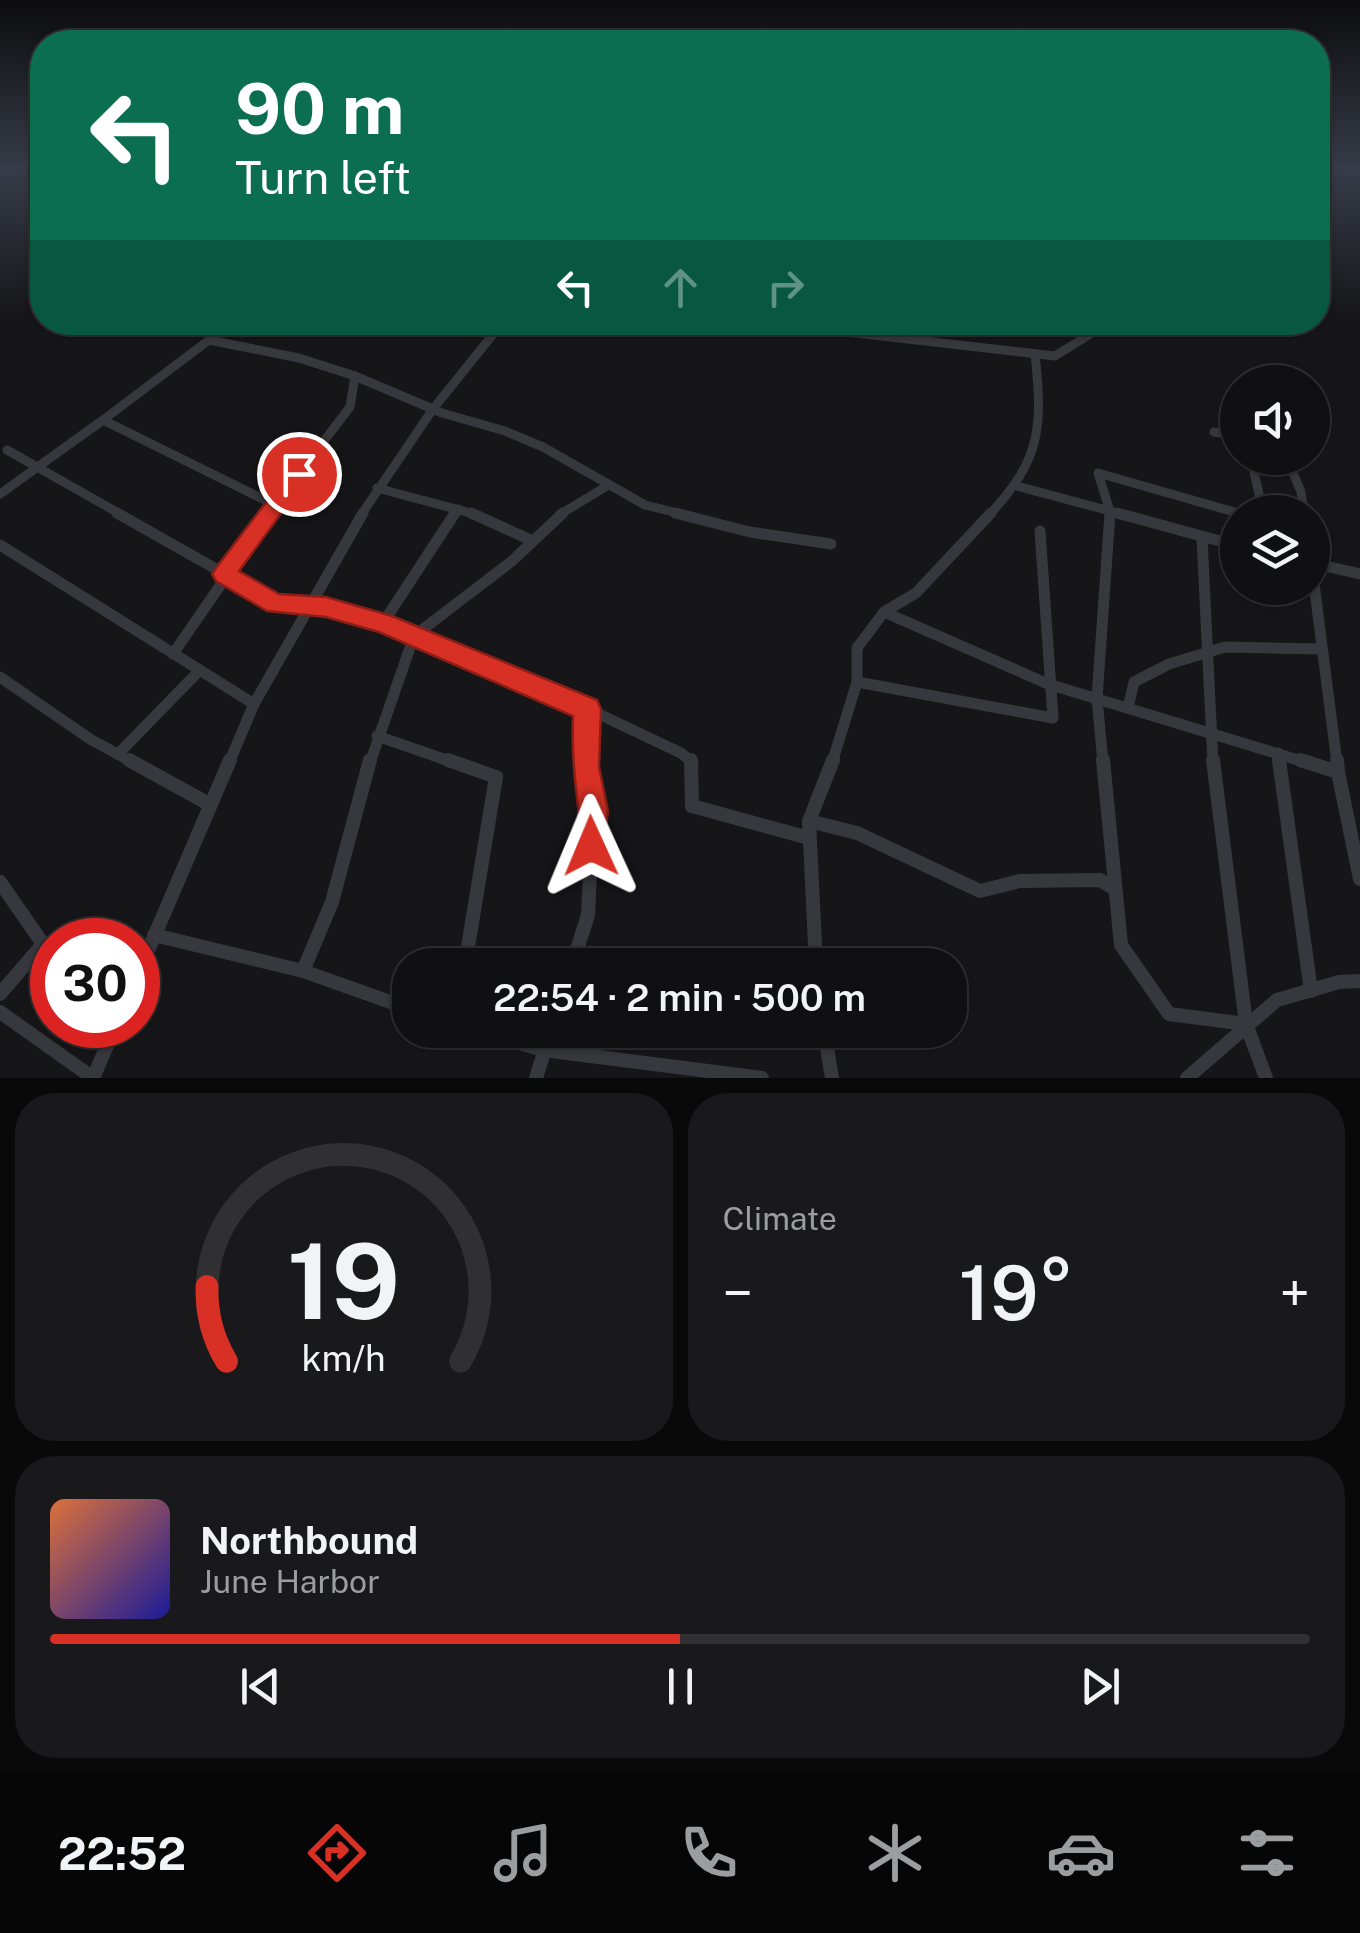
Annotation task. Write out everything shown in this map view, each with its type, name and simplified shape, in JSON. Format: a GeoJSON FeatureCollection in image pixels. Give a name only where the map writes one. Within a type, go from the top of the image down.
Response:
{"type":"FeatureCollection","features":[{"type":"Feature","properties":{"kind":"street"},"geometry":{"type":"LineString","coordinates":[[160,920],[254,704],[377,488],[493,335]]}},
{"type":"Feature","properties":{"kind":"street"},"geometry":{"type":"LineString","coordinates":[[871,335],[1055,356],[1089,335]]}},
{"type":"Feature","properties":{"kind":"street"},"geometry":{"type":"LineString","coordinates":[[0,494],[208,340],[300,358],[544,447],[644,505],[750,532],[831,544]]}},
{"type":"Feature","properties":{"kind":"street"},"geometry":{"type":"LineString","coordinates":[[815,948],[809,821],[838,750],[856,682],[856,648],[884,612],[916,592],[1017,486],[1042,415],[1035,354]]}},
{"type":"Feature","properties":{"kind":"street"},"geometry":{"type":"LineString","coordinates":[[173,654],[224,574],[350,406],[355,376]]}},
{"type":"Feature","properties":{"kind":"street"},"geometry":{"type":"LineString","coordinates":[[103,420],[275,505]]}},
{"type":"Feature","properties":{"kind":"street"},"geometry":{"type":"LineString","coordinates":[[1214,432],[1220,433]]}},
{"type":"Feature","properties":{"kind":"street"},"geometry":{"type":"LineString","coordinates":[[7,450],[276,604],[313,606],[383,623],[587,709],[692,760],[692,806],[810,838]]}},
{"type":"Feature","properties":{"kind":"street"},"geometry":{"type":"LineString","coordinates":[[1220,508],[1098,472],[1110,511],[1097,698],[1121,945],[1169,1014],[1246,1024]]}},
{"type":"Feature","properties":{"kind":"street"},"geometry":{"type":"LineString","coordinates":[[303,971],[332,902],[377,736],[414,636],[587,494],[608,486]]}},
{"type":"Feature","properties":{"kind":"street"},"geometry":{"type":"LineString","coordinates":[[1017,486],[1220,542]]}},
{"type":"Feature","properties":{"kind":"street"},"geometry":{"type":"LineString","coordinates":[[377,488],[458,509],[533,541]]}},
{"type":"Feature","properties":{"kind":"street"},"geometry":{"type":"LineString","coordinates":[[383,623],[458,509]]}},
{"type":"Feature","properties":{"kind":"street"},"geometry":{"type":"LineString","coordinates":[[856,682],[1053,718],[1040,531]]}},
{"type":"Feature","properties":{"kind":"street"},"geometry":{"type":"LineString","coordinates":[[1202,538],[1209,732],[1246,1024],[1266,1078]]}},
{"type":"Feature","properties":{"kind":"street"},"geometry":{"type":"LineString","coordinates":[[0,545],[254,704]]}},
{"type":"Feature","properties":{"kind":"street"},"geometry":{"type":"LineString","coordinates":[[1330,569],[1360,574]]}},
{"type":"Feature","properties":{"kind":"street"},"geometry":{"type":"LineString","coordinates":[[1317,605],[1338,772],[1360,879]]}},
{"type":"Feature","properties":{"kind":"street"},"geometry":{"type":"LineString","coordinates":[[884,612],[1048,684],[1338,772]]}},
{"type":"Feature","properties":{"kind":"street"},"geometry":{"type":"LineString","coordinates":[[1128,708],[1134,682],[1169,664],[1225,647],[1322,649]]}},
{"type":"Feature","properties":{"kind":"street"},"geometry":{"type":"LineString","coordinates":[[118,754],[200,670]]}},
{"type":"Feature","properties":{"kind":"street"},"geometry":{"type":"LineString","coordinates":[[0,677],[118,754],[210,804]]}},
{"type":"Feature","properties":{"kind":"street"},"geometry":{"type":"LineString","coordinates":[[577,948],[588,915],[593,811],[585,767],[587,709]]}},
{"type":"Feature","properties":{"kind":"street"},"geometry":{"type":"LineString","coordinates":[[377,736],[496,777],[468,948]]}},
{"type":"Feature","properties":{"kind":"street"},"geometry":{"type":"LineString","coordinates":[[1278,753],[1311,990]]}},
{"type":"Feature","properties":{"kind":"street"},"geometry":{"type":"LineString","coordinates":[[809,821],[856,833],[980,891],[1020,880],[1100,880],[1115,889]]}},
{"type":"Feature","properties":{"kind":"street"},"geometry":{"type":"LineString","coordinates":[[0,882],[42,944],[0,994]]}},
{"type":"Feature","properties":{"kind":"street"},"geometry":{"type":"LineString","coordinates":[[160,935],[303,971],[392,1003]]}},
{"type":"Feature","properties":{"kind":"street"},"geometry":{"type":"LineString","coordinates":[[1187,1078],[1277,1000],[1360,981]]}},
{"type":"Feature","properties":{"kind":"street"},"geometry":{"type":"LineString","coordinates":[[0,1012],[93,1078],[106,1048]]}},
{"type":"Feature","properties":{"kind":"street"},"geometry":{"type":"LineString","coordinates":[[537,1048],[762,1078]]}},
{"type":"Feature","properties":{"kind":"street"},"geometry":{"type":"LineString","coordinates":[[827,1048],[832,1078]]}},
{"type":"Feature","properties":{"kind":"street"},"geometry":{"type":"LineString","coordinates":[[536,1078],[544,1050]]}},
{"type":"Feature","properties":{"kind":"route"},"geometry":{"type":"LineString","coordinates":[[299,474],[224,574],[276,604],[326,607],[383,623],[587,709],[585,767],[593,811],[591,846]]}}]}
